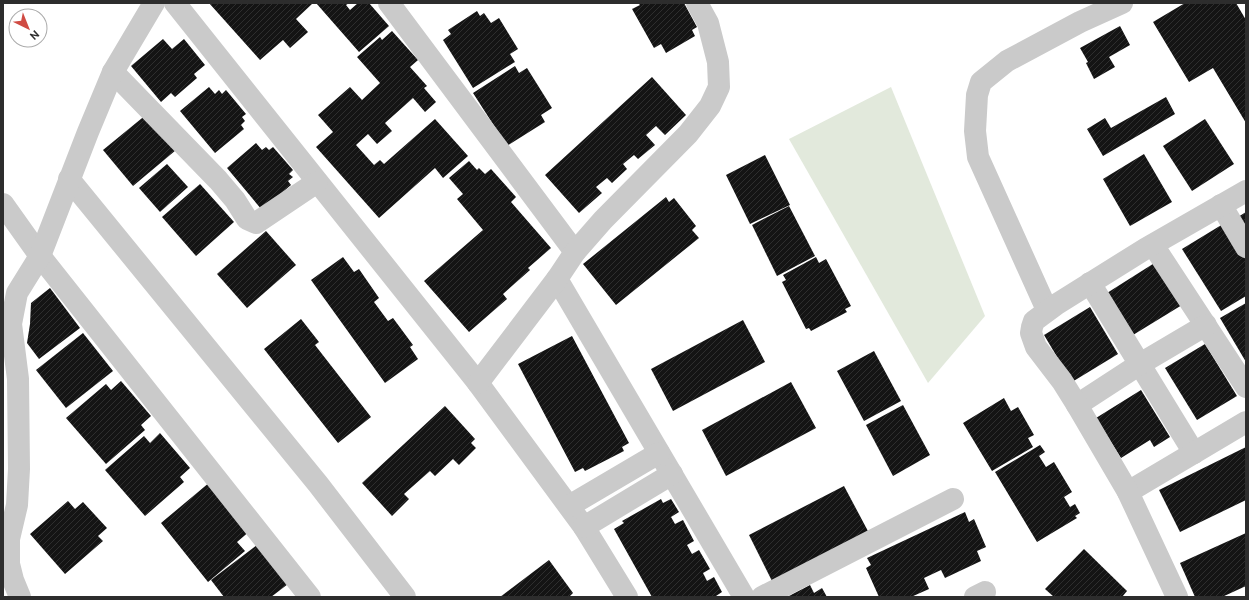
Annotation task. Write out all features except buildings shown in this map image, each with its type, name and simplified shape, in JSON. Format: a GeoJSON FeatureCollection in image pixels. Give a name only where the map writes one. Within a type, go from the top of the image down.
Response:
{"type":"FeatureCollection","features":[{"type":"Feature","properties":{"kind":"street"},"geometry":{"type":"LineString","coordinates":[[20,597],[13,580],[9,564],[9,539],[17,505],[19,469],[18,379],[11,324],[10,290],[40,256],[113,72],[154,3]]}},
{"type":"Feature","properties":{"kind":"street"},"geometry":{"type":"LineString","coordinates":[[175,3],[478,383],[584,527],[627,597]]}},
{"type":"Feature","properties":{"kind":"street"},"geometry":{"type":"LineString","coordinates":[[389,3],[575,252]]}},
{"type":"Feature","properties":{"kind":"street"},"geometry":{"type":"LineString","coordinates":[[478,383],[557,279],[575,252],[603,220],[688,134],[710,106],[719,87],[718,62],[708,23],[697,3]]}},
{"type":"Feature","properties":{"kind":"street"},"geometry":{"type":"LineString","coordinates":[[1047,310],[978,157],[976,131],[977,95],[981,82],[1006,61],[1080,22],[1122,3]]}},
{"type":"Feature","properties":{"kind":"street"},"geometry":{"type":"LineString","coordinates":[[113,72],[218,180],[235,200],[247,219],[256,223],[317,182]]}},
{"type":"Feature","properties":{"kind":"street"},"geometry":{"type":"LineString","coordinates":[[69,180],[318,484],[405,597]]}},
{"type":"Feature","properties":{"kind":"street"},"geometry":{"type":"LineString","coordinates":[[1177,597],[1128,492],[1062,381],[1036,347],[1031,333],[1034,321],[1047,310],[1153,244],[1246,192]]}},
{"type":"Feature","properties":{"kind":"street"},"geometry":{"type":"LineString","coordinates":[[3,204],[40,256],[310,597]]}},
{"type":"Feature","properties":{"kind":"street"},"geometry":{"type":"LineString","coordinates":[[1221,206],[1246,247]]}},
{"type":"Feature","properties":{"kind":"street"},"geometry":{"type":"LineString","coordinates":[[1153,244],[1246,387]]}},
{"type":"Feature","properties":{"kind":"street"},"geometry":{"type":"LineString","coordinates":[[557,279],[744,597]]}},
{"type":"Feature","properties":{"kind":"street"},"geometry":{"type":"LineString","coordinates":[[1090,283],[1194,453]]}},
{"type":"Feature","properties":{"kind":"street"},"geometry":{"type":"LineString","coordinates":[[1077,405],[1140,364],[1206,325]]}},
{"type":"Feature","properties":{"kind":"street"},"geometry":{"type":"LineString","coordinates":[[1128,492],[1246,422]]}},
{"type":"Feature","properties":{"kind":"street"},"geometry":{"type":"LineString","coordinates":[[569,506],[659,452]]}},
{"type":"Feature","properties":{"kind":"street"},"geometry":{"type":"LineString","coordinates":[[584,527],[672,474]]}},
{"type":"Feature","properties":{"kind":"street"},"geometry":{"type":"LineString","coordinates":[[762,597],[953,499]]}},
{"type":"Feature","properties":{"kind":"shaded area"},"geometry":{"type":"Polygon","coordinates":[[[891,87],[985,316],[928,383],[789,139],[891,87]]]}}]}
